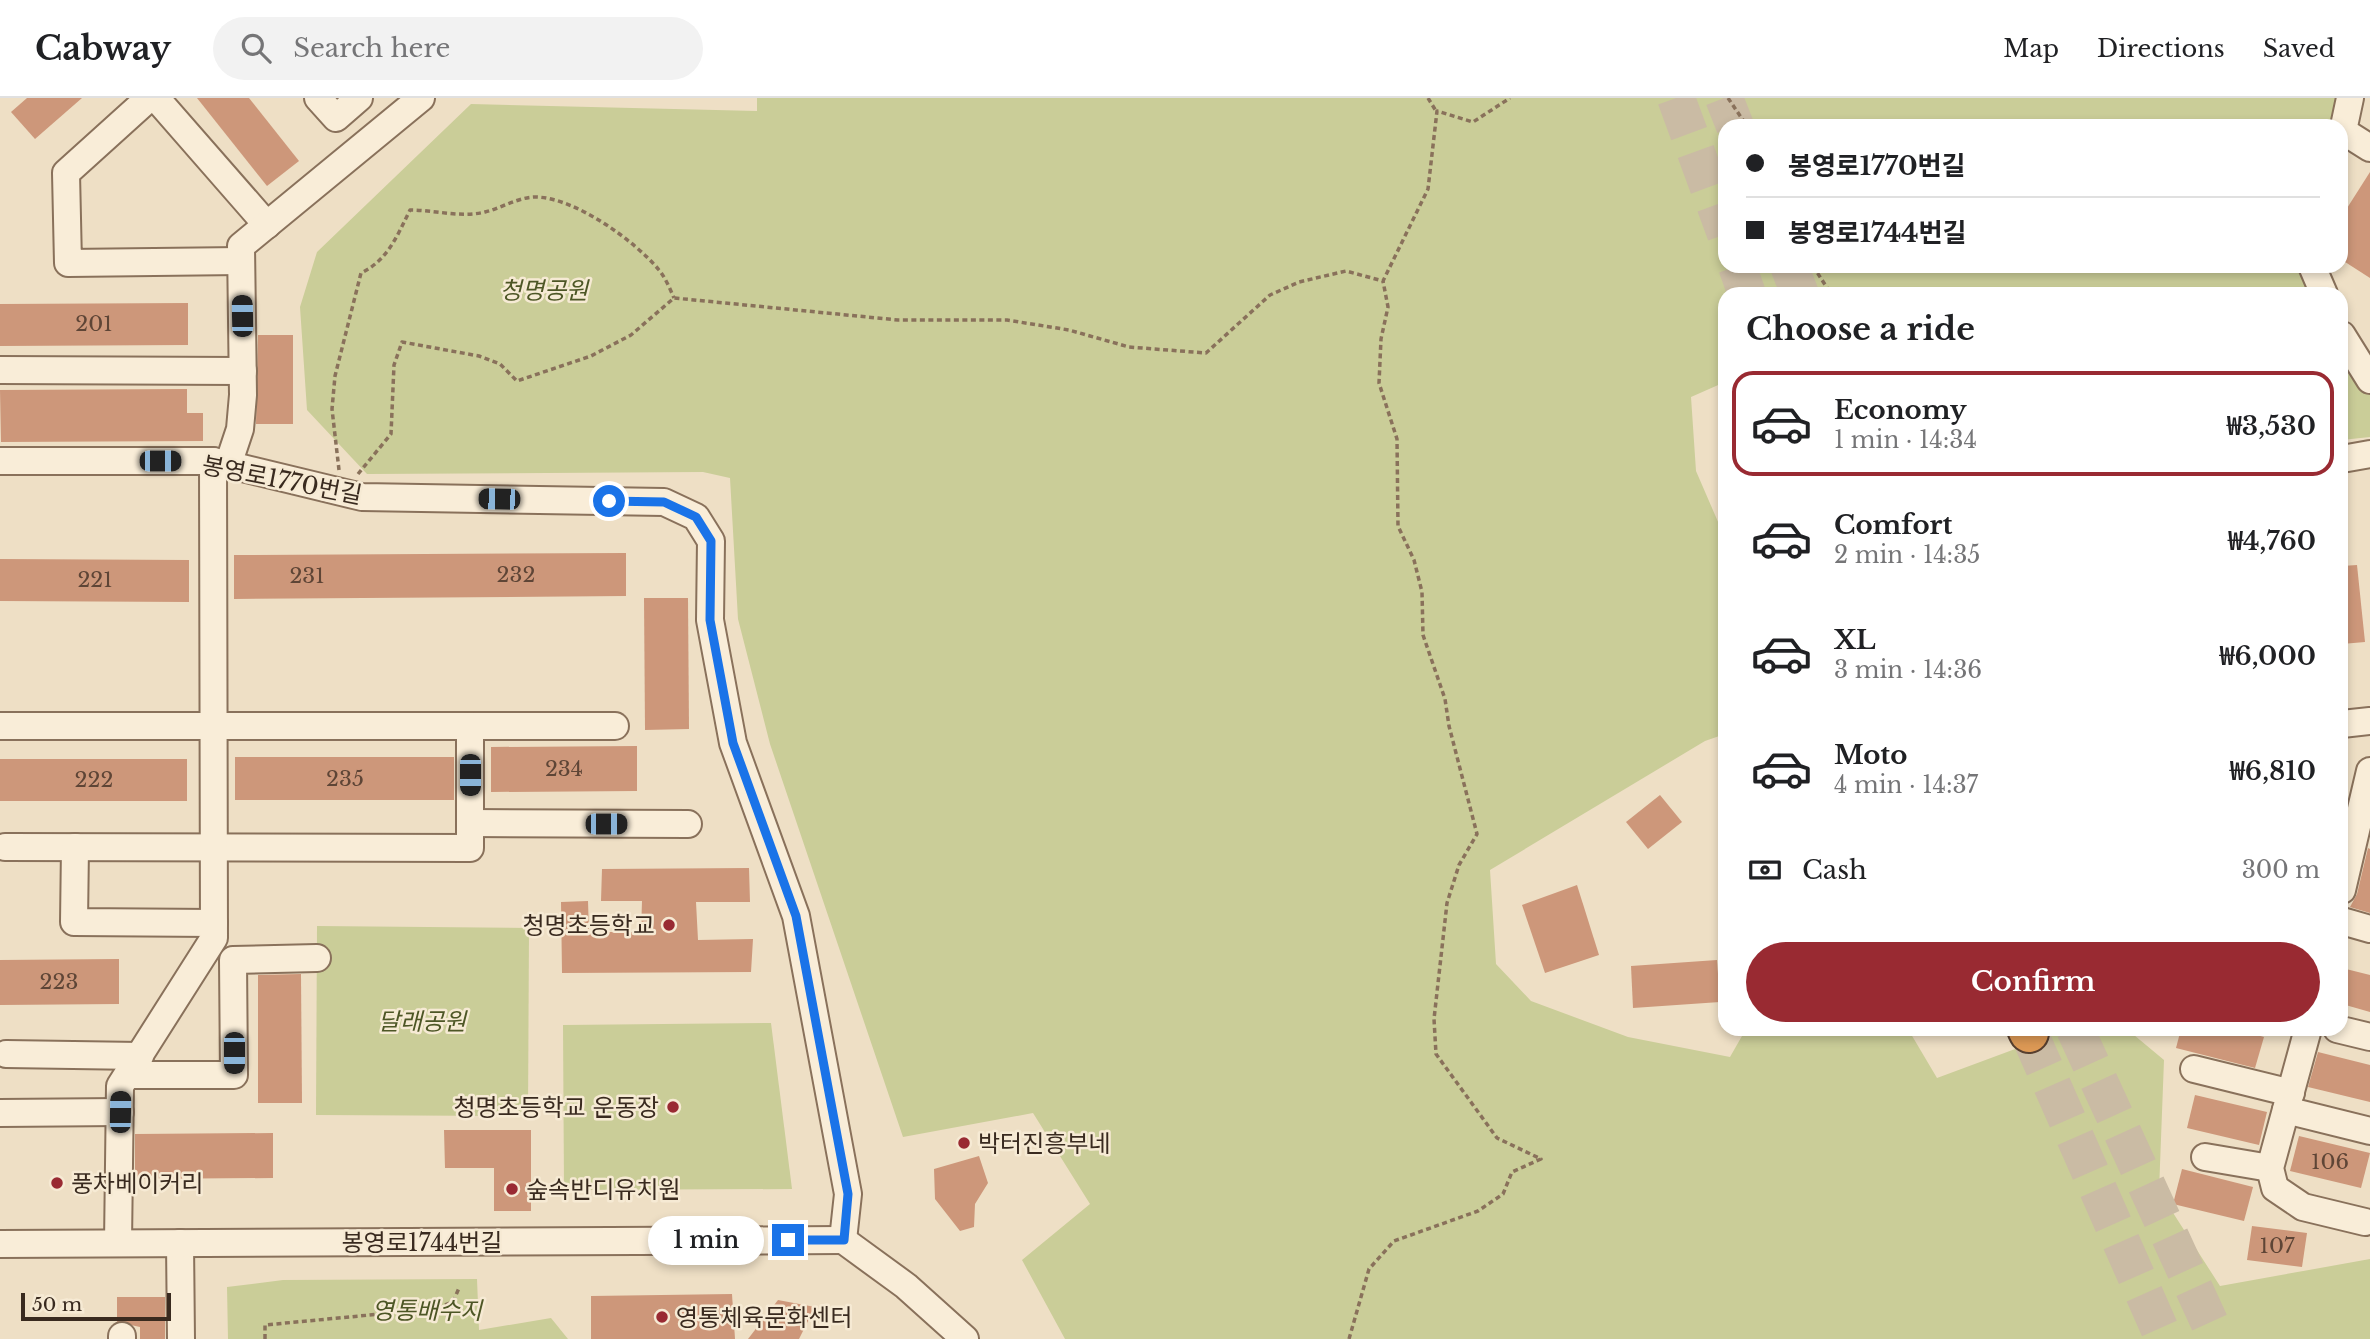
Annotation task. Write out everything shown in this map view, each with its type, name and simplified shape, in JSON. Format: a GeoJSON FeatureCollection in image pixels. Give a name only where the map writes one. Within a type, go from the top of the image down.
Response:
{"type":"FeatureCollection","features":[{"type":"Feature","properties":{"kind":"street"},"geometry":{"type":"LineString","coordinates":[[149,98],[65,173],[68,263],[241,261]]}},
{"type":"Feature","properties":{"kind":"street"},"geometry":{"type":"LineString","coordinates":[[156,98],[267,225]]}},
{"type":"Feature","properties":{"kind":"street"},"geometry":{"type":"LineString","coordinates":[[318,98],[336,118],[359,98]]}},
{"type":"Feature","properties":{"kind":"street"},"geometry":{"type":"LineString","coordinates":[[373,98],[393,121]]}},
{"type":"Feature","properties":{"kind":"street"},"geometry":{"type":"LineString","coordinates":[[117,1243],[120,1086],[214,938],[220,463],[240,429],[243,371],[241,246],[421,98]]}},
{"type":"Feature","properties":{"kind":"street"},"geometry":{"type":"LineString","coordinates":[[2346,119],[2350,98]]}},
{"type":"Feature","properties":{"kind":"street"},"geometry":{"type":"LineString","coordinates":[[2348,139],[2370,148]]}},
{"type":"Feature","properties":{"kind":"street"},"geometry":{"type":"LineString","coordinates":[[2348,345],[2370,380]]}},
{"type":"Feature","properties":{"kind":"street"},"geometry":{"type":"LineString","coordinates":[[0,370],[243,371]]}},
{"type":"Feature","properties":{"kind":"street"},"geometry":{"type":"LineString","coordinates":[[2348,458],[2370,454]]}},
{"type":"Feature","properties":{"kind":"street","name":"봉영로1770번길"},"geometry":{"type":"LineString","coordinates":[[0,461],[220,463],[350,482],[362,498],[664,502],[696,517],[711,541],[710,620],[733,743],[796,916],[848,1194],[844,1240]]}},
{"type":"Feature","properties":{"kind":"street"},"geometry":{"type":"LineString","coordinates":[[2348,723],[2370,721]]}},
{"type":"Feature","properties":{"kind":"street"},"geometry":{"type":"LineString","coordinates":[[1,726],[615,726]]}},
{"type":"Feature","properties":{"kind":"street"},"geometry":{"type":"LineString","coordinates":[[5,847],[470,848],[470,727]]}},
{"type":"Feature","properties":{"kind":"street"},"geometry":{"type":"LineString","coordinates":[[2348,872],[2363,828],[2370,771]]}},
{"type":"Feature","properties":{"kind":"street"},"geometry":{"type":"LineString","coordinates":[[470,823],[688,824]]}},
{"type":"Feature","properties":{"kind":"street"},"geometry":{"type":"LineString","coordinates":[[75,847],[74,922],[214,923]]}},
{"type":"Feature","properties":{"kind":"street"},"geometry":{"type":"LineString","coordinates":[[2348,923],[2370,929]]}},
{"type":"Feature","properties":{"kind":"street"},"geometry":{"type":"LineString","coordinates":[[6,1054],[234,1075],[233,960],[317,958]]}},
{"type":"Feature","properties":{"kind":"street"},"geometry":{"type":"LineString","coordinates":[[2348,1032],[2370,1037]]}},
{"type":"Feature","properties":{"kind":"street"},"geometry":{"type":"LineString","coordinates":[[2306,1036],[2270,1168],[2275,1188],[2303,1207],[2365,1222]]}},
{"type":"Feature","properties":{"kind":"street"},"geometry":{"type":"LineString","coordinates":[[2194,1069],[2370,1130]]}},
{"type":"Feature","properties":{"kind":"street"},"geometry":{"type":"LineString","coordinates":[[0,1113],[120,1112]]}},
{"type":"Feature","properties":{"kind":"street"},"geometry":{"type":"LineString","coordinates":[[2206,1157],[2270,1168]]}},
{"type":"Feature","properties":{"kind":"street"},"geometry":{"type":"LineString","coordinates":[[844,1240],[906,1286],[965,1339]]}},
{"type":"Feature","properties":{"kind":"street","name":"봉영로1744번길"},"geometry":{"type":"LineString","coordinates":[[0,1244],[844,1240]]}},
{"type":"Feature","properties":{"kind":"street"},"geometry":{"type":"LineString","coordinates":[[180,1243],[181,1339]]}},
{"type":"Feature","properties":{"kind":"path"},"geometry":{"type":"LineString","coordinates":[[1428,98],[1437,111],[1473,122],[1510,98]]}},
{"type":"Feature","properties":{"kind":"path"},"geometry":{"type":"LineString","coordinates":[[1728,98],[1743,119]]}},
{"type":"Feature","properties":{"kind":"path"},"geometry":{"type":"LineString","coordinates":[[1349,1339],[1369,1269],[1394,1241],[1478,1211],[1503,1194],[1512,1171],[1541,1158],[1497,1139],[1436,1054],[1434,1019],[1447,903],[1459,865],[1477,834],[1449,726],[1445,699],[1423,635],[1422,592],[1414,560],[1398,526],[1397,439],[1379,383],[1381,339],[1388,307],[1383,281],[1427,189],[1437,111]]}},
{"type":"Feature","properties":{"kind":"path"},"geometry":{"type":"LineString","coordinates":[[350,482],[332,409],[335,376],[361,273],[378,265],[386,256],[410,210],[464,214],[486,212],[536,197],[559,202],[616,230],[660,271],[674,298]]}},
{"type":"Feature","properties":{"kind":"path"},"geometry":{"type":"LineString","coordinates":[[350,482],[391,434],[394,365],[402,342],[479,356],[500,364],[517,381],[591,356],[631,335],[674,298],[898,320],[1007,320],[1069,330],[1129,347],[1206,353],[1270,295],[1300,282],[1346,271],[1383,281]]}},
{"type":"Feature","properties":{"kind":"path"},"geometry":{"type":"LineString","coordinates":[[265,1339],[265,1325],[433,1309],[453,1302],[459,1288]]}},
{"type":"Feature","properties":{"kind":"green space","name":"청명공원"},"geometry":{"type":"Polygon","coordinates":[[[757,98],[2350,98],[2344,119],[1718,119],[1718,273],[2315,273],[2321,287],[1718,287],[1718,385],[1691,397],[1696,471],[1718,522],[1718,736],[1705,741],[1490,870],[1496,964],[1531,1001],[1628,1037],[1730,1057],[1742,1036],[1912,1036],[1937,1078],[2050,1036],[2135,1036],[2164,1060],[2159,1191],[2220,1286],[2370,1259],[2370,1339],[1065,1339],[1022,1260],[1090,1204],[1033,1113],[903,1137],[770,744],[738,619],[730,478],[703,472],[367,474],[307,410],[300,307],[317,252],[471,104],[757,111],[757,98]]]}},
{"type":"Feature","properties":{"kind":"green space"},"geometry":{"type":"Polygon","coordinates":[[[2348,345],[2370,380],[2370,437],[2348,439],[2348,345]]]}},
{"type":"Feature","properties":{"kind":"green space","name":"달래공원"},"geometry":{"type":"Polygon","coordinates":[[[317,926],[529,928],[528,1116],[316,1115],[317,926]]]}},
{"type":"Feature","properties":{"kind":"green space","name":"청명초등학교 운동장"},"geometry":{"type":"Polygon","coordinates":[[[771,1023],[792,1189],[564,1190],[563,1025],[771,1023]]]}},
{"type":"Feature","properties":{"kind":"green space","name":"영통배수지"},"geometry":{"type":"Polygon","coordinates":[[[477,1279],[479,1330],[551,1318],[568,1339],[228,1339],[227,1287],[283,1280],[477,1279]]]}},
{"type":"Feature","properties":{"kind":"building"},"geometry":{"type":"Polygon","coordinates":[[[27,98],[82,98],[35,139],[11,112],[27,98]]]}},
{"type":"Feature","properties":{"kind":"building"},"geometry":{"type":"Polygon","coordinates":[[[197,98],[249,98],[299,161],[267,186],[197,98]]]}},
{"type":"Feature","properties":{"kind":"building"},"geometry":{"type":"Polygon","coordinates":[[[2370,172],[2370,278],[2348,264],[2348,207],[2370,172]]]}},
{"type":"Feature","properties":{"kind":"building"},"geometry":{"type":"Polygon","coordinates":[[[188,303],[188,345],[0,346],[0,304],[188,303]]]}},
{"type":"Feature","properties":{"kind":"building"},"geometry":{"type":"Polygon","coordinates":[[[258,335],[293,335],[293,424],[256,424],[258,335]]]}},
{"type":"Feature","properties":{"kind":"building"},"geometry":{"type":"Polygon","coordinates":[[[187,389],[187,413],[203,413],[203,441],[1,442],[0,390],[187,389]]]}},
{"type":"Feature","properties":{"kind":"building"},"geometry":{"type":"Polygon","coordinates":[[[626,553],[626,596],[234,599],[234,555],[626,553]]]}},
{"type":"Feature","properties":{"kind":"building"},"geometry":{"type":"Polygon","coordinates":[[[0,559],[189,560],[189,602],[0,601],[0,559]]]}},
{"type":"Feature","properties":{"kind":"building"},"geometry":{"type":"Polygon","coordinates":[[[2357,565],[2365,642],[2348,643],[2348,566],[2357,565]]]}},
{"type":"Feature","properties":{"kind":"building"},"geometry":{"type":"Polygon","coordinates":[[[644,598],[688,598],[689,729],[645,730],[644,598]]]}},
{"type":"Feature","properties":{"kind":"building"},"geometry":{"type":"Polygon","coordinates":[[[637,746],[637,791],[491,792],[491,747],[637,746]]]}},
{"type":"Feature","properties":{"kind":"building"},"geometry":{"type":"Polygon","coordinates":[[[235,757],[454,757],[454,800],[235,800],[235,757]]]}},
{"type":"Feature","properties":{"kind":"building"},"geometry":{"type":"Polygon","coordinates":[[[0,759],[187,759],[187,801],[0,801],[0,759]]]}},
{"type":"Feature","properties":{"kind":"building"},"geometry":{"type":"Polygon","coordinates":[[[1660,795],[1682,822],[1648,849],[1626,822],[1660,795]]]}},
{"type":"Feature","properties":{"kind":"building"},"geometry":{"type":"Polygon","coordinates":[[[2368,848],[2370,913],[2350,907],[2357,894],[2368,848]]]}},
{"type":"Feature","properties":{"kind":"building","name":"청명초등학교"},"geometry":{"type":"Polygon","coordinates":[[[749,868],[750,902],[696,902],[698,940],[753,939],[751,972],[562,973],[561,902],[588,901],[589,932],[641,932],[642,901],[601,901],[602,869],[749,868]]]}},
{"type":"Feature","properties":{"kind":"building"},"geometry":{"type":"Polygon","coordinates":[[[1577,885],[1599,955],[1545,973],[1522,905],[1577,885]]]}},
{"type":"Feature","properties":{"kind":"building"},"geometry":{"type":"Polygon","coordinates":[[[119,959],[119,1004],[0,1005],[0,960],[119,959]]]}},
{"type":"Feature","properties":{"kind":"building"},"geometry":{"type":"Polygon","coordinates":[[[1717,960],[1718,1002],[1633,1008],[1631,966],[1717,960]]]}},
{"type":"Feature","properties":{"kind":"building"},"geometry":{"type":"Polygon","coordinates":[[[2348,970],[2370,975],[2370,1012],[2348,1006],[2348,970]]]}},
{"type":"Feature","properties":{"kind":"building"},"geometry":{"type":"Polygon","coordinates":[[[301,974],[302,1103],[258,1103],[258,975],[301,974]]]}},
{"type":"Feature","properties":{"kind":"building"},"geometry":{"type":"Polygon","coordinates":[[[2179,1036],[2264,1037],[2255,1068],[2176,1048],[2179,1036]]]}},
{"type":"Feature","properties":{"kind":"building"},"geometry":{"type":"Polygon","coordinates":[[[2318,1052],[2370,1065],[2370,1102],[2308,1087],[2318,1052]]]}},
{"type":"Feature","properties":{"kind":"building"},"geometry":{"type":"Polygon","coordinates":[[[2195,1095],[2267,1112],[2259,1145],[2187,1128],[2195,1095]]]}},
{"type":"Feature","properties":{"kind":"building","name":"숲속반디유치원"},"geometry":{"type":"Polygon","coordinates":[[[444,1130],[531,1130],[531,1211],[494,1211],[494,1168],[445,1168],[444,1130]]]}},
{"type":"Feature","properties":{"kind":"building"},"geometry":{"type":"Polygon","coordinates":[[[273,1133],[273,1178],[135,1179],[135,1134],[273,1133]]]}},
{"type":"Feature","properties":{"kind":"building"},"geometry":{"type":"Polygon","coordinates":[[[2299,1136],[2370,1153],[2361,1188],[2290,1171],[2299,1136]]]}},
{"type":"Feature","properties":{"kind":"building"},"geometry":{"type":"Polygon","coordinates":[[[979,1156],[988,1183],[975,1204],[974,1227],[960,1231],[935,1199],[934,1169],[979,1156]]]}},
{"type":"Feature","properties":{"kind":"building"},"geometry":{"type":"Polygon","coordinates":[[[2182,1169],[2253,1187],[2244,1221],[2173,1204],[2182,1169]]]}},
{"type":"Feature","properties":{"kind":"building"},"geometry":{"type":"Polygon","coordinates":[[[2252,1226],[2307,1233],[2302,1267],[2247,1260],[2252,1226]]]}},
{"type":"Feature","properties":{"kind":"building","name":"영통체육문화센터"},"geometry":{"type":"Polygon","coordinates":[[[732,1294],[735,1339],[591,1339],[591,1296],[732,1294]]]}},
{"type":"Feature","properties":{"kind":"building"},"geometry":{"type":"Polygon","coordinates":[[[117,1297],[165,1297],[165,1339],[140,1339],[140,1327],[117,1322],[117,1297]]]}},
{"type":"Feature","properties":{"kind":"building"},"geometry":{"type":"Polygon","coordinates":[[[778,1300],[815,1307],[799,1339],[748,1339],[778,1300]]]}},
{"type":"Feature","properties":{"kind":"tunnel"},"geometry":{"type":"LineString","coordinates":[[1676,98],[1718,212]]}},
{"type":"Feature","properties":{"kind":"tunnel"},"geometry":{"type":"LineString","coordinates":[[1724,98],[1732,119]]}},
{"type":"Feature","properties":{"kind":"tunnel"},"geometry":{"type":"LineString","coordinates":[[1740,273],[1744,287]]}},
{"type":"Feature","properties":{"kind":"tunnel"},"geometry":{"type":"LineString","coordinates":[[1792,273],[1797,287]]}},
{"type":"Feature","properties":{"kind":"tunnel"},"geometry":{"type":"LineString","coordinates":[[2030,1036],[2164,1339]]}},
{"type":"Feature","properties":{"kind":"tunnel"},"geometry":{"type":"LineString","coordinates":[[2078,1036],[2217,1339]]}},
{"type":"Feature","properties":{"kind":"place","name":"청명초등학교"},"geometry":{"type":"Point","coordinates":[669,925]}},
{"type":"Feature","properties":{"kind":"place","name":"청명초등학교 운동장"},"geometry":{"type":"Point","coordinates":[673,1107]}},
{"type":"Feature","properties":{"kind":"place","name":"박터진흥부네"},"geometry":{"type":"Point","coordinates":[964,1143]}},
{"type":"Feature","properties":{"kind":"place","name":"풍차베이커리"},"geometry":{"type":"Point","coordinates":[57,1183]}},
{"type":"Feature","properties":{"kind":"place","name":"숲속반디유치원"},"geometry":{"type":"Point","coordinates":[512,1189]}},
{"type":"Feature","properties":{"kind":"place","name":"영통체육문화센터"},"geometry":{"type":"Point","coordinates":[662,1317]}},
{"type":"Feature","properties":{"kind":"route"},"geometry":{"type":"LineString","coordinates":[[609,501],[664,502],[696,517],[711,541],[710,620],[733,743],[796,916],[848,1194],[844,1240],[788,1240]]}}]}
